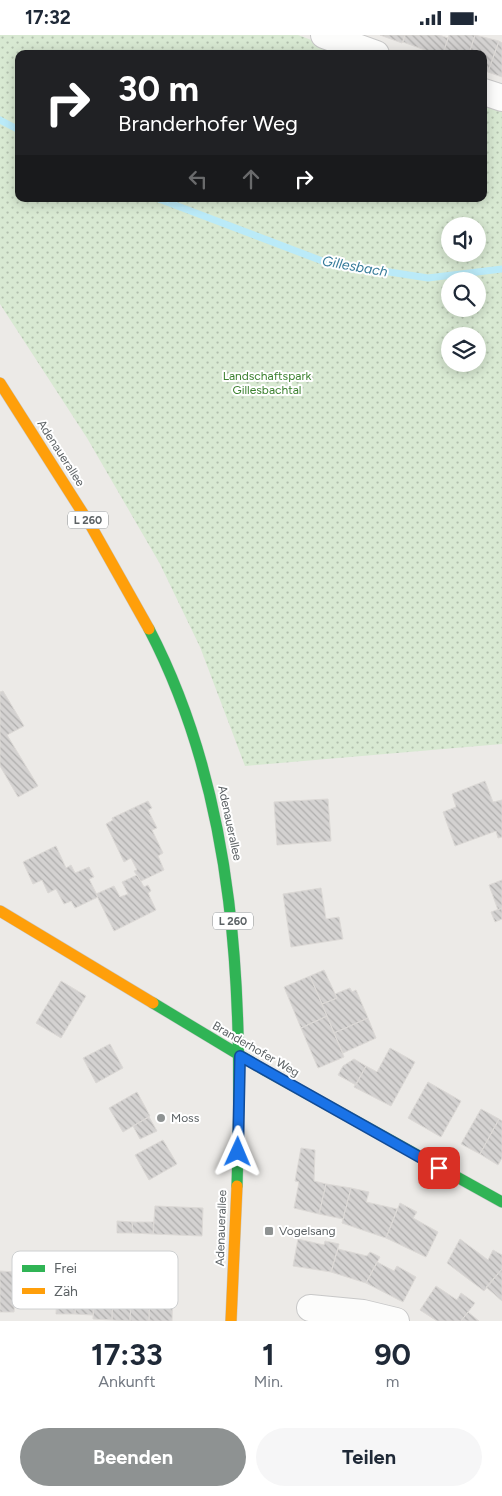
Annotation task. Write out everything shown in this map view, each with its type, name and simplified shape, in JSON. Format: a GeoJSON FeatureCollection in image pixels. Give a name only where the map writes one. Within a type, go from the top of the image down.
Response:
{"type":"FeatureCollection","features":[{"type":"Feature","properties":{"kind":"main road","name":"Adenauerallee"},"geometry":{"type":"LineString","coordinates":[[0,383],[109,554],[138,605],[181,703],[209,788],[228,881],[236,944],[240,1056],[231,1321]]}},
{"type":"Feature","properties":{"kind":"main road","name":"Branderhofer Weg"},"geometry":{"type":"LineString","coordinates":[[0,911],[240,1056],[502,1202]]}},
{"type":"Feature","properties":{"kind":"street"},"geometry":{"type":"LineString","coordinates":[[324,35],[365,50]]}},
{"type":"Feature","properties":{"kind":"street"},"geometry":{"type":"LineString","coordinates":[[487,93],[502,98]]}},
{"type":"Feature","properties":{"kind":"street"},"geometry":{"type":"LineString","coordinates":[[310,1309],[363,1313],[396,1321]]}},
{"type":"Feature","properties":{"kind":"green space","name":"Landschaftspark Gillesbachtal"},"geometry":{"type":"Polygon","coordinates":[[[0,35],[298,35],[338,50],[15,50],[15,202],[487,202],[487,104],[502,110],[502,744],[245,766],[200,647],[160,564],[87,438],[0,304],[0,35]]]}},
{"type":"Feature","properties":{"kind":"building"},"geometry":{"type":"Polygon","coordinates":[[[380,35],[405,35],[402,43],[380,35]]]}},
{"type":"Feature","properties":{"kind":"building"},"geometry":{"type":"Polygon","coordinates":[[[405,35],[439,35],[448,38],[444,50],[425,50],[403,42],[405,35]]]}},
{"type":"Feature","properties":{"kind":"building"},"geometry":{"type":"Polygon","coordinates":[[[449,35],[475,35],[470,50],[444,50],[449,35]]]}},
{"type":"Feature","properties":{"kind":"building"},"geometry":{"type":"Polygon","coordinates":[[[475,35],[499,41],[488,72],[487,50],[470,50],[475,35]]]}},
{"type":"Feature","properties":{"kind":"building"},"geometry":{"type":"Polygon","coordinates":[[[499,41],[502,43],[502,77],[488,72],[499,41]]]}},
{"type":"Feature","properties":{"kind":"building"},"geometry":{"type":"Polygon","coordinates":[[[3,691],[24,726],[7,735],[38,786],[18,797],[0,766],[0,692],[3,691]]]}},
{"type":"Feature","properties":{"kind":"building"},"geometry":{"type":"Polygon","coordinates":[[[485,781],[493,802],[502,800],[502,837],[498,838],[496,831],[455,846],[443,812],[456,807],[452,794],[485,781]]]}},
{"type":"Feature","properties":{"kind":"building"},"geometry":{"type":"Polygon","coordinates":[[[328,799],[331,841],[277,845],[274,802],[328,799]]]}},
{"type":"Feature","properties":{"kind":"building"},"geometry":{"type":"Polygon","coordinates":[[[148,801],[152,808],[148,810],[157,828],[152,830],[163,853],[158,856],[164,870],[141,881],[134,871],[137,870],[131,858],[124,862],[106,824],[113,820],[112,818],[148,801]]]}},
{"type":"Feature","properties":{"kind":"building"},"geometry":{"type":"Polygon","coordinates":[[[56,846],[66,868],[71,865],[75,873],[89,867],[94,877],[89,879],[98,897],[75,908],[71,901],[64,904],[56,889],[48,893],[42,880],[33,884],[23,862],[56,846]]]}},
{"type":"Feature","properties":{"kind":"building"},"geometry":{"type":"Polygon","coordinates":[[[137,875],[144,887],[148,885],[151,891],[148,893],[156,910],[114,931],[96,894],[114,886],[120,897],[128,894],[122,882],[137,875]]]}},
{"type":"Feature","properties":{"kind":"building"},"geometry":{"type":"Polygon","coordinates":[[[502,880],[502,908],[498,910],[489,885],[502,880]]]}},
{"type":"Feature","properties":{"kind":"building"},"geometry":{"type":"Polygon","coordinates":[[[321,888],[326,919],[339,917],[343,939],[291,947],[283,894],[321,888]]]}},
{"type":"Feature","properties":{"kind":"building"},"geometry":{"type":"Polygon","coordinates":[[[502,908],[502,919],[495,922],[491,912],[502,908]]]}},
{"type":"Feature","properties":{"kind":"building"},"geometry":{"type":"Polygon","coordinates":[[[324,970],[337,998],[322,1004],[310,976],[324,970]]]}},
{"type":"Feature","properties":{"kind":"building"},"geometry":{"type":"Polygon","coordinates":[[[310,976],[327,1016],[301,1028],[284,987],[310,976]]]}},
{"type":"Feature","properties":{"kind":"building"},"geometry":{"type":"Polygon","coordinates":[[[61,981],[86,996],[61,1038],[36,1023],[61,981]]]}},
{"type":"Feature","properties":{"kind":"building"},"geometry":{"type":"Polygon","coordinates":[[[350,988],[352,992],[356,990],[368,1018],[334,1033],[322,1004],[337,998],[335,994],[350,988]]]}},
{"type":"Feature","properties":{"kind":"building"},"geometry":{"type":"Polygon","coordinates":[[[327,1016],[344,1057],[318,1068],[301,1028],[327,1016]]]}},
{"type":"Feature","properties":{"kind":"building"},"geometry":{"type":"Polygon","coordinates":[[[368,1018],[376,1038],[343,1053],[334,1033],[368,1018]]]}},
{"type":"Feature","properties":{"kind":"building"},"geometry":{"type":"Polygon","coordinates":[[[110,1044],[123,1068],[96,1083],[83,1058],[110,1044]]]}},
{"type":"Feature","properties":{"kind":"building"},"geometry":{"type":"Polygon","coordinates":[[[390,1048],[415,1062],[391,1106],[354,1087],[366,1066],[377,1072],[390,1048]]]}},
{"type":"Feature","properties":{"kind":"building"},"geometry":{"type":"Polygon","coordinates":[[[354,1059],[366,1066],[356,1085],[338,1075],[343,1066],[354,1059]]]}},
{"type":"Feature","properties":{"kind":"building"},"geometry":{"type":"Polygon","coordinates":[[[428,1082],[461,1101],[441,1137],[408,1118],[428,1082]]]}},
{"type":"Feature","properties":{"kind":"building"},"geometry":{"type":"Polygon","coordinates":[[[137,1092],[150,1116],[123,1132],[109,1108],[137,1092]]]}},
{"type":"Feature","properties":{"kind":"building"},"geometry":{"type":"Polygon","coordinates":[[[481,1109],[499,1119],[480,1154],[461,1144],[481,1109]]]}},
{"type":"Feature","properties":{"kind":"building"},"geometry":{"type":"Polygon","coordinates":[[[149,1117],[157,1131],[140,1139],[133,1126],[149,1117]]]}},
{"type":"Feature","properties":{"kind":"building"},"geometry":{"type":"Polygon","coordinates":[[[499,1119],[502,1121],[502,1158],[498,1165],[480,1154],[499,1119]]]}},
{"type":"Feature","properties":{"kind":"building"},"geometry":{"type":"Polygon","coordinates":[[[163,1140],[177,1164],[149,1180],[135,1155],[163,1140]]]}},
{"type":"Feature","properties":{"kind":"building"},"geometry":{"type":"Polygon","coordinates":[[[301,1148],[315,1150],[314,1181],[326,1184],[319,1214],[294,1208],[299,1182],[295,1181],[301,1148]]]}},
{"type":"Feature","properties":{"kind":"building"},"geometry":{"type":"Polygon","coordinates":[[[326,1184],[351,1188],[343,1219],[319,1214],[326,1184]]]}},
{"type":"Feature","properties":{"kind":"building"},"geometry":{"type":"Polygon","coordinates":[[[351,1188],[369,1192],[366,1202],[397,1209],[386,1238],[342,1223],[351,1188]]]}},
{"type":"Feature","properties":{"kind":"building"},"geometry":{"type":"Polygon","coordinates":[[[400,1203],[417,1212],[413,1218],[438,1232],[426,1257],[386,1238],[400,1203]]]}},
{"type":"Feature","properties":{"kind":"building"},"geometry":{"type":"Polygon","coordinates":[[[155,1206],[203,1208],[202,1236],[153,1234],[155,1206]]]}},
{"type":"Feature","properties":{"kind":"building"},"geometry":{"type":"Polygon","coordinates":[[[117,1221],[132,1222],[133,1233],[117,1233],[117,1221]]]}},
{"type":"Feature","properties":{"kind":"building"},"geometry":{"type":"Polygon","coordinates":[[[132,1222],[154,1222],[153,1234],[133,1233],[132,1222]]]}},
{"type":"Feature","properties":{"kind":"building"},"geometry":{"type":"Polygon","coordinates":[[[298,1239],[324,1245],[325,1241],[339,1244],[331,1272],[293,1266],[298,1239]]]}},
{"type":"Feature","properties":{"kind":"building"},"geometry":{"type":"Polygon","coordinates":[[[460,1239],[488,1260],[493,1250],[502,1255],[502,1269],[484,1291],[447,1263],[460,1239]]]}},
{"type":"Feature","properties":{"kind":"building"},"geometry":{"type":"Polygon","coordinates":[[[338,1249],[367,1256],[370,1252],[380,1257],[366,1283],[331,1272],[338,1249]]]}},
{"type":"Feature","properties":{"kind":"building"},"geometry":{"type":"Polygon","coordinates":[[[377,1262],[394,1271],[397,1266],[416,1277],[403,1302],[366,1283],[377,1262]]]}},
{"type":"Feature","properties":{"kind":"building"},"geometry":{"type":"Polygon","coordinates":[[[502,1269],[502,1301],[486,1287],[502,1269]]]}},
{"type":"Feature","properties":{"kind":"building"},"geometry":{"type":"Polygon","coordinates":[[[0,1271],[12,1272],[12,1309],[14,1309],[14,1312],[0,1312],[0,1271]]]}},
{"type":"Feature","properties":{"kind":"building"},"geometry":{"type":"Polygon","coordinates":[[[436,1286],[457,1300],[461,1293],[475,1303],[461,1321],[437,1321],[420,1310],[436,1286]]]}},
{"type":"Feature","properties":{"kind":"building"},"geometry":{"type":"Polygon","coordinates":[[[56,1309],[75,1309],[75,1314],[56,1314],[56,1309]]]}},
{"type":"Feature","properties":{"kind":"building"},"geometry":{"type":"Polygon","coordinates":[[[75,1309],[93,1309],[93,1315],[75,1314],[75,1309]]]}},
{"type":"Feature","properties":{"kind":"building"},"geometry":{"type":"Polygon","coordinates":[[[94,1309],[112,1309],[112,1320],[93,1319],[94,1309]]]}},
{"type":"Feature","properties":{"kind":"building"},"geometry":{"type":"Polygon","coordinates":[[[112,1309],[131,1309],[130,1321],[112,1320],[112,1309]]]}},
{"type":"Feature","properties":{"kind":"building"},"geometry":{"type":"Polygon","coordinates":[[[131,1309],[149,1309],[149,1321],[130,1321],[131,1309]]]}},
{"type":"Feature","properties":{"kind":"building"},"geometry":{"type":"Polygon","coordinates":[[[149,1309],[172,1309],[172,1321],[149,1321],[149,1309]]]}},
{"type":"Feature","properties":{"kind":"building"},"geometry":{"type":"Polygon","coordinates":[[[468,1312],[479,1321],[461,1321],[468,1312]]]}},
{"type":"Feature","properties":{"kind":"waterway","name":"Gillesbach"},"geometry":{"type":"LineString","coordinates":[[0,120],[15,128]]}},
{"type":"Feature","properties":{"kind":"waterway","name":"Gillesbach"},"geometry":{"type":"LineString","coordinates":[[167,202],[325,262],[428,278],[502,269]]}},
{"type":"Feature","properties":{"kind":"traffic: fast"},"geometry":{"type":"LineString","coordinates":[[149,629],[179,694],[201,762],[218,831],[229,901],[235,972],[239,1115],[237,1186]]}},
{"type":"Feature","properties":{"kind":"traffic: fast"},"geometry":{"type":"LineString","coordinates":[[153,1003],[266,1071],[502,1202]]}},
{"type":"Feature","properties":{"kind":"traffic: slow"},"geometry":{"type":"LineString","coordinates":[[0,383],[91,526],[149,629]]}},
{"type":"Feature","properties":{"kind":"traffic: slow"},"geometry":{"type":"LineString","coordinates":[[0,911],[153,1003]]}},
{"type":"Feature","properties":{"kind":"traffic: slow"},"geometry":{"type":"LineString","coordinates":[[231,1321],[237,1186]]}},
{"type":"Feature","properties":{"kind":"place","name":"Moss"},"geometry":{"type":"Point","coordinates":[161,1118]}},
{"type":"Feature","properties":{"kind":"place","name":"Vogelsang"},"geometry":{"type":"Point","coordinates":[269,1231]}},
{"type":"Feature","properties":{"kind":"route"},"geometry":{"type":"LineString","coordinates":[[238,1152],[240,1056],[439,1168]]}}]}
